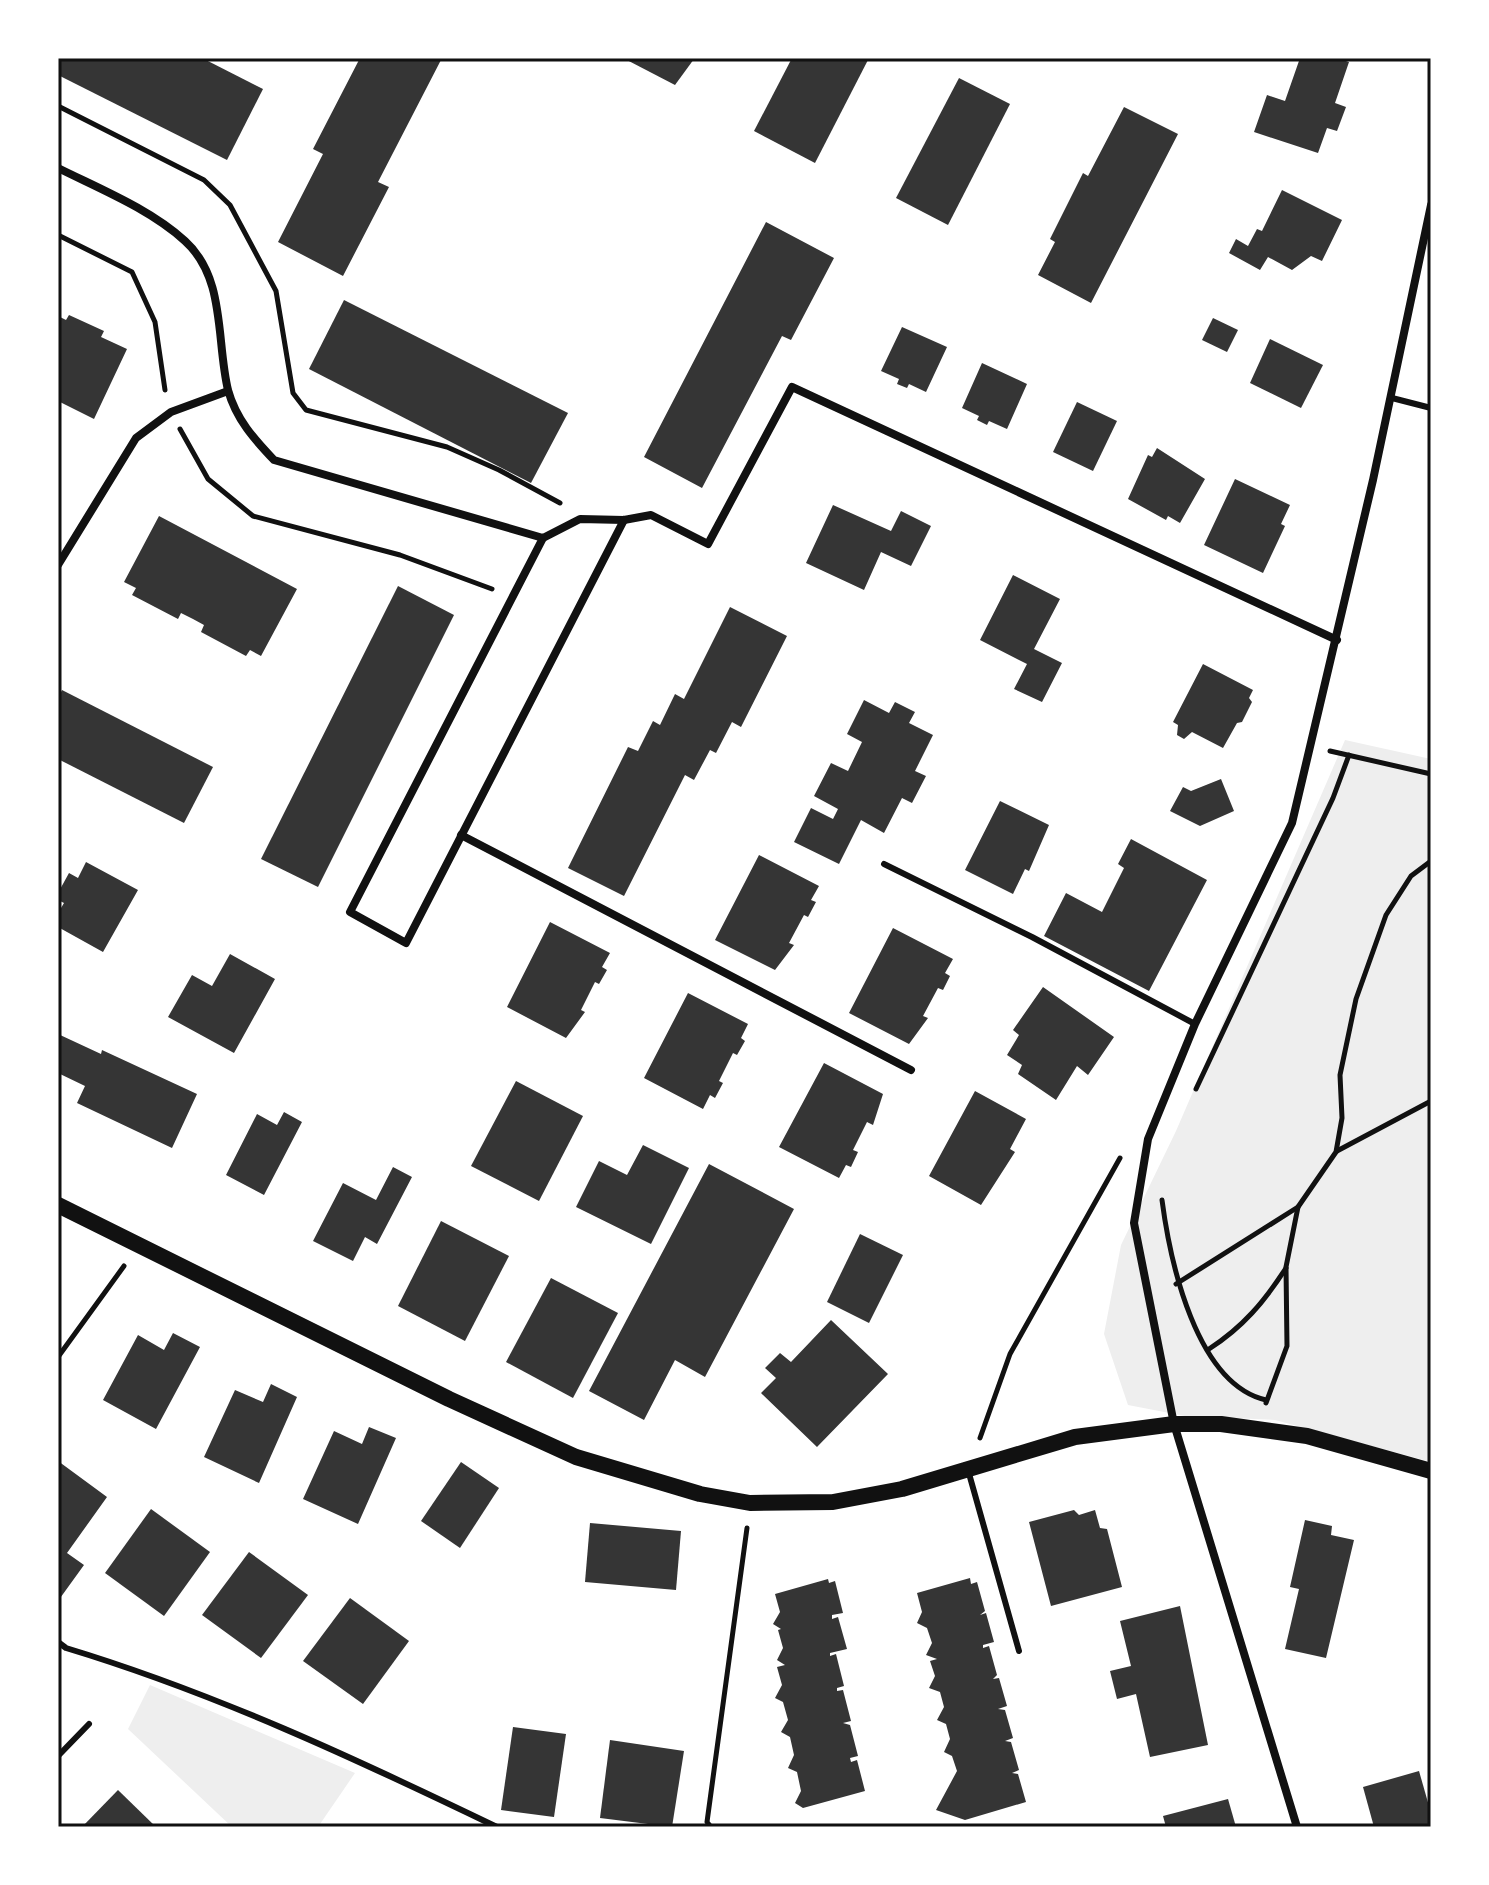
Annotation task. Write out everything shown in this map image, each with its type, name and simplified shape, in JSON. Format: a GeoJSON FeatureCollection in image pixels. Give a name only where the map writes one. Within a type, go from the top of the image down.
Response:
{"type":"FeatureCollection","features":[{"type":"Feature","properties":{"kind":"main road"},"geometry":{"type":"LineString","coordinates":[[58,1205],[576,1457],[700,1494],[750,1503],[833,1502],[902,1489],[1075,1437],[1174,1424],[1266,1428],[1307,1436],[1431,1471]]}},
{"type":"Feature","properties":{"kind":"street"},"geometry":{"type":"LineString","coordinates":[[58,168],[127,203],[186,241],[212,279],[228,391],[247,432],[274,460],[543,538]]}},
{"type":"Feature","properties":{"kind":"street"},"geometry":{"type":"LineString","coordinates":[[1297,1827],[1174,1424],[1134,1223],[1148,1139],[1195,1024],[1292,823],[1392,398],[1431,205]]}},
{"type":"Feature","properties":{"kind":"street"},"geometry":{"type":"LineString","coordinates":[[624,520],[406,943],[350,912],[543,538],[580,519],[624,520],[651,515],[708,544],[792,387],[1337,640]]}},
{"type":"Feature","properties":{"kind":"street"},"geometry":{"type":"LineString","coordinates":[[58,565],[136,438],[171,412],[228,391]]}},
{"type":"Feature","properties":{"kind":"street"},"geometry":{"type":"LineString","coordinates":[[461,835],[911,1070]]}},
{"type":"Feature","properties":{"kind":"lane"},"geometry":{"type":"LineString","coordinates":[[1392,398],[1431,408]]}},
{"type":"Feature","properties":{"kind":"lane"},"geometry":{"type":"LineString","coordinates":[[884,864],[1019,930],[1195,1024]]}},
{"type":"Feature","properties":{"kind":"lane"},"geometry":{"type":"LineString","coordinates":[[968,1470],[1019,1651]]}},
{"type":"Feature","properties":{"kind":"lane"},"geometry":{"type":"LineString","coordinates":[[58,1642],[66,1648],[154,1675],[341,1753],[497,1827]]}},
{"type":"Feature","properties":{"kind":"lane"},"geometry":{"type":"LineString","coordinates":[[58,1756],[89,1724]]}},
{"type":"Feature","properties":{"kind":"path"},"geometry":{"type":"LineString","coordinates":[[58,106],[204,180],[230,205],[276,291],[293,393],[306,410],[447,447],[550,496],[580,519]]}},
{"type":"Feature","properties":{"kind":"path"},"geometry":{"type":"LineString","coordinates":[[1312,748],[1431,774]]}},
{"type":"Feature","properties":{"kind":"path"},"geometry":{"type":"LineString","coordinates":[[1190,1102],[1333,798],[1349,755]]}},
{"type":"Feature","properties":{"kind":"path"},"geometry":{"type":"LineString","coordinates":[[1151,1303],[1177,1283],[1298,1207],[1336,1152],[1342,1118],[1340,1075],[1356,999],[1386,915],[1411,876],[1431,861]]}},
{"type":"Feature","properties":{"kind":"path"},"geometry":{"type":"LineString","coordinates":[[1336,1152],[1431,1101]]}},
{"type":"Feature","properties":{"kind":"path"},"geometry":{"type":"LineString","coordinates":[[968,1470],[1010,1354],[1126,1148]]}},
{"type":"Feature","properties":{"kind":"path"},"geometry":{"type":"LineString","coordinates":[[1161,1191],[1177,1283],[1209,1349],[1228,1379],[1248,1396],[1266,1400]]}},
{"type":"Feature","properties":{"kind":"path"},"geometry":{"type":"LineString","coordinates":[[1266,1428],[1266,1400],[1287,1346],[1286,1267],[1298,1207]]}},
{"type":"Feature","properties":{"kind":"path"},"geometry":{"type":"LineString","coordinates":[[58,1357],[138,1246]]}},
{"type":"Feature","properties":{"kind":"path"},"geometry":{"type":"LineString","coordinates":[[1209,1349],[1238,1330],[1263,1303],[1286,1267]]}},
{"type":"Feature","properties":{"kind":"path"},"geometry":{"type":"LineString","coordinates":[[711,1827],[707,1822],[750,1503]]}},
{"type":"Feature","properties":{"kind":"shaded area"},"geometry":{"type":"Polygon","coordinates":[[[1345,740],[1431,759],[1431,1462],[1275,1420],[1185,1416],[1128,1405],[1104,1334],[1121,1245],[1176,1131],[1345,740]]]}},
{"type":"Feature","properties":{"kind":"shaded area"},"geometry":{"type":"Polygon","coordinates":[[[150,1685],[355,1773],[318,1827],[232,1827],[128,1729],[150,1685]]]}},
{"type":"Feature","properties":{"kind":"building"},"geometry":{"type":"Polygon","coordinates":[[[58,58],[202,58],[263,89],[227,160],[58,75],[58,58]]]}},
{"type":"Feature","properties":{"kind":"building"},"geometry":{"type":"Polygon","coordinates":[[[360,58],[442,58],[378,182],[389,187],[343,276],[278,242],[323,154],[313,149],[360,58]]]}},
{"type":"Feature","properties":{"kind":"building"},"geometry":{"type":"Polygon","coordinates":[[[623,58],[691,58],[694,59],[675,85],[623,58]]]}},
{"type":"Feature","properties":{"kind":"building"},"geometry":{"type":"Polygon","coordinates":[[[792,58],[869,58],[815,163],[754,131],[792,58]]]}},
{"type":"Feature","properties":{"kind":"building"},"geometry":{"type":"Polygon","coordinates":[[[1300,58],[1337,58],[1349,62],[1335,103],[1346,107],[1337,131],[1327,128],[1318,153],[1254,132],[1267,95],[1285,101],[1300,58]]]}},
{"type":"Feature","properties":{"kind":"building"},"geometry":{"type":"Polygon","coordinates":[[[959,78],[1010,104],[948,225],[896,198],[959,78]]]}},
{"type":"Feature","properties":{"kind":"building"},"geometry":{"type":"Polygon","coordinates":[[[1124,107],[1178,134],[1091,303],[1038,275],[1055,242],[1050,239],[1083,173],[1088,176],[1124,107]]]}},
{"type":"Feature","properties":{"kind":"building"},"geometry":{"type":"Polygon","coordinates":[[[1282,190],[1342,220],[1322,261],[1311,256],[1292,270],[1268,257],[1260,270],[1229,253],[1236,239],[1248,246],[1257,229],[1262,231],[1282,190]]]}},
{"type":"Feature","properties":{"kind":"building"},"geometry":{"type":"Polygon","coordinates":[[[766,222],[834,258],[791,340],[782,336],[702,488],[644,457],[766,222]]]}},
{"type":"Feature","properties":{"kind":"building"},"geometry":{"type":"Polygon","coordinates":[[[344,300],[568,413],[531,483],[309,369],[344,300]]]}},
{"type":"Feature","properties":{"kind":"building"},"geometry":{"type":"Polygon","coordinates":[[[69,315],[104,331],[101,337],[127,349],[94,419],[58,401],[58,316],[66,320],[69,315]]]}},
{"type":"Feature","properties":{"kind":"building"},"geometry":{"type":"Polygon","coordinates":[[[1213,318],[1238,330],[1227,352],[1202,340],[1213,318]]]}},
{"type":"Feature","properties":{"kind":"building"},"geometry":{"type":"Polygon","coordinates":[[[902,327],[947,347],[926,392],[909,384],[907,388],[897,384],[899,379],[881,371],[902,327]]]}},
{"type":"Feature","properties":{"kind":"building"},"geometry":{"type":"Polygon","coordinates":[[[1270,339],[1323,365],[1301,408],[1250,383],[1270,339]]]}},
{"type":"Feature","properties":{"kind":"building"},"geometry":{"type":"Polygon","coordinates":[[[982,363],[1027,384],[1007,429],[989,421],[987,425],[977,420],[979,416],[962,408],[982,363]]]}},
{"type":"Feature","properties":{"kind":"building"},"geometry":{"type":"Polygon","coordinates":[[[1077,402],[1117,421],[1093,471],[1053,452],[1077,402]]]}},
{"type":"Feature","properties":{"kind":"building"},"geometry":{"type":"Polygon","coordinates":[[[1157,448],[1205,479],[1180,523],[1168,516],[1166,520],[1128,499],[1148,455],[1152,457],[1157,448]]]}},
{"type":"Feature","properties":{"kind":"building"},"geometry":{"type":"Polygon","coordinates":[[[1235,479],[1290,505],[1281,524],[1285,526],[1263,573],[1204,545],[1235,479]]]}},
{"type":"Feature","properties":{"kind":"building"},"geometry":{"type":"Polygon","coordinates":[[[833,505],[891,531],[901,511],[931,526],[911,566],[881,552],[864,590],[806,563],[833,505]]]}},
{"type":"Feature","properties":{"kind":"building"},"geometry":{"type":"Polygon","coordinates":[[[159,516],[297,589],[261,656],[250,650],[246,656],[201,632],[204,625],[193,619],[181,613],[178,619],[132,595],[136,588],[124,582],[159,516]]]}},
{"type":"Feature","properties":{"kind":"building"},"geometry":{"type":"Polygon","coordinates":[[[1013,575],[1060,599],[1034,649],[1062,663],[1042,702],[1014,689],[1027,664],[980,640],[1013,575]]]}},
{"type":"Feature","properties":{"kind":"building"},"geometry":{"type":"Polygon","coordinates":[[[398,586],[454,615],[318,887],[261,859],[398,586]]]}},
{"type":"Feature","properties":{"kind":"building"},"geometry":{"type":"Polygon","coordinates":[[[730,607],[787,636],[741,727],[732,722],[716,753],[710,750],[694,780],[685,775],[624,896],[568,868],[628,747],[638,751],[653,721],[660,725],[675,694],[684,699],[730,607]]]}},
{"type":"Feature","properties":{"kind":"building"},"geometry":{"type":"Polygon","coordinates":[[[1203,664],[1253,690],[1249,698],[1252,702],[1242,722],[1237,723],[1223,748],[1192,732],[1184,739],[1177,735],[1178,725],[1173,722],[1203,664]]]}},
{"type":"Feature","properties":{"kind":"building"},"geometry":{"type":"Polygon","coordinates":[[[62,690],[213,767],[184,823],[58,759],[58,698],[62,690]]]}},
{"type":"Feature","properties":{"kind":"building"},"geometry":{"type":"Polygon","coordinates":[[[864,700],[889,713],[895,702],[915,712],[909,723],[933,735],[915,771],[926,776],[912,803],[902,798],[884,833],[861,820],[839,864],[794,842],[811,808],[833,819],[838,809],[814,796],[831,763],[848,771],[862,742],[847,734],[864,700]]]}},
{"type":"Feature","properties":{"kind":"building"},"geometry":{"type":"Polygon","coordinates":[[[1221,779],[1234,811],[1200,826],[1170,811],[1183,787],[1191,791],[1221,779]]]}},
{"type":"Feature","properties":{"kind":"building"},"geometry":{"type":"Polygon","coordinates":[[[1000,801],[1049,825],[1029,871],[1025,869],[1013,894],[965,870],[1000,801]]]}},
{"type":"Feature","properties":{"kind":"building"},"geometry":{"type":"Polygon","coordinates":[[[1131,839],[1207,880],[1149,991],[1044,936],[1066,893],[1102,912],[1124,868],[1118,864],[1131,839]]]}},
{"type":"Feature","properties":{"kind":"building"},"geometry":{"type":"Polygon","coordinates":[[[759,855],[819,886],[811,900],[816,902],[808,917],[804,915],[789,943],[794,945],[775,970],[715,940],[759,855]]]}},
{"type":"Feature","properties":{"kind":"building"},"geometry":{"type":"Polygon","coordinates":[[[86,862],[138,890],[103,952],[58,927],[58,913],[64,903],[58,900],[58,893],[69,873],[78,878],[86,862]]]}},
{"type":"Feature","properties":{"kind":"building"},"geometry":{"type":"Polygon","coordinates":[[[550,922],[610,953],[602,967],[607,970],[599,984],[595,982],[581,1010],[585,1012],[566,1038],[507,1007],[550,922]]]}},
{"type":"Feature","properties":{"kind":"building"},"geometry":{"type":"Polygon","coordinates":[[[893,928],[953,959],[945,973],[950,976],[943,990],[938,988],[923,1016],[928,1018],[909,1044],[849,1013],[893,928]]]}},
{"type":"Feature","properties":{"kind":"building"},"geometry":{"type":"Polygon","coordinates":[[[230,954],[275,979],[234,1053],[168,1017],[192,975],[212,986],[230,954]]]}},
{"type":"Feature","properties":{"kind":"building"},"geometry":{"type":"Polygon","coordinates":[[[1043,987],[1114,1037],[1088,1075],[1077,1066],[1056,1100],[1018,1074],[1022,1065],[1007,1055],[1019,1035],[1013,1030],[1043,987]]]}},
{"type":"Feature","properties":{"kind":"building"},"geometry":{"type":"Polygon","coordinates":[[[688,993],[748,1024],[741,1038],[745,1041],[737,1055],[733,1053],[719,1081],[723,1083],[715,1098],[710,1095],[703,1109],[644,1078],[688,993]]]}},
{"type":"Feature","properties":{"kind":"building"},"geometry":{"type":"Polygon","coordinates":[[[58,1034],[101,1054],[102,1050],[197,1094],[172,1148],[77,1103],[85,1086],[58,1073],[58,1034]]]}},
{"type":"Feature","properties":{"kind":"building"},"geometry":{"type":"Polygon","coordinates":[[[824,1063],[883,1094],[873,1125],[867,1122],[853,1150],[858,1152],[851,1167],[846,1165],[839,1178],[779,1147],[824,1063]]]}},
{"type":"Feature","properties":{"kind":"building"},"geometry":{"type":"Polygon","coordinates":[[[516,1081],[583,1116],[539,1201],[471,1166],[516,1081]]]}},
{"type":"Feature","properties":{"kind":"building"},"geometry":{"type":"Polygon","coordinates":[[[975,1091],[1026,1119],[1010,1149],[1015,1152],[981,1205],[929,1176],[975,1091]]]}},
{"type":"Feature","properties":{"kind":"building"},"geometry":{"type":"Polygon","coordinates":[[[284,1112],[302,1122],[264,1195],[226,1175],[257,1114],[277,1125],[284,1112]]]}},
{"type":"Feature","properties":{"kind":"building"},"geometry":{"type":"Polygon","coordinates":[[[643,1145],[689,1168],[651,1244],[576,1207],[599,1161],[627,1175],[643,1145]]]}},
{"type":"Feature","properties":{"kind":"building"},"geometry":{"type":"Polygon","coordinates":[[[709,1164],[794,1209],[705,1377],[675,1360],[644,1420],[589,1391],[709,1164]]]}},
{"type":"Feature","properties":{"kind":"building"},"geometry":{"type":"Polygon","coordinates":[[[393,1167],[412,1177],[377,1244],[365,1237],[353,1261],[313,1241],[343,1183],[376,1200],[393,1167]]]}},
{"type":"Feature","properties":{"kind":"building"},"geometry":{"type":"Polygon","coordinates":[[[441,1221],[509,1256],[465,1341],[398,1306],[441,1221]]]}},
{"type":"Feature","properties":{"kind":"building"},"geometry":{"type":"Polygon","coordinates":[[[860,1234],[903,1255],[869,1323],[827,1302],[860,1234]]]}},
{"type":"Feature","properties":{"kind":"building"},"geometry":{"type":"Polygon","coordinates":[[[551,1278],[618,1313],[573,1398],[506,1362],[551,1278]]]}},
{"type":"Feature","properties":{"kind":"building"},"geometry":{"type":"Polygon","coordinates":[[[831,1320],[888,1374],[817,1447],[761,1393],[776,1378],[765,1368],[780,1353],[791,1362],[831,1320]]]}},
{"type":"Feature","properties":{"kind":"building"},"geometry":{"type":"Polygon","coordinates":[[[173,1333],[200,1347],[156,1429],[103,1400],[138,1335],[164,1350],[173,1333]]]}},
{"type":"Feature","properties":{"kind":"building"},"geometry":{"type":"Polygon","coordinates":[[[271,1384],[297,1397],[259,1483],[204,1457],[235,1390],[263,1402],[271,1384]]]}},
{"type":"Feature","properties":{"kind":"building"},"geometry":{"type":"Polygon","coordinates":[[[369,1427],[396,1438],[358,1524],[303,1499],[334,1431],[362,1444],[369,1427]]]}},
{"type":"Feature","properties":{"kind":"building"},"geometry":{"type":"Polygon","coordinates":[[[58,1461],[107,1497],[67,1553],[84,1565],[58,1601],[58,1461]]]}},
{"type":"Feature","properties":{"kind":"building"},"geometry":{"type":"Polygon","coordinates":[[[461,1462],[499,1488],[460,1548],[421,1521],[461,1462]]]}},
{"type":"Feature","properties":{"kind":"building"},"geometry":{"type":"Polygon","coordinates":[[[151,1509],[210,1552],[164,1616],[105,1573],[151,1509]]]}},
{"type":"Feature","properties":{"kind":"building"},"geometry":{"type":"Polygon","coordinates":[[[1074,1510],[1079,1515],[1095,1510],[1100,1528],[1107,1529],[1122,1587],[1051,1606],[1029,1522],[1074,1510]]]}},
{"type":"Feature","properties":{"kind":"building"},"geometry":{"type":"Polygon","coordinates":[[[1305,1520],[1332,1526],[1331,1535],[1354,1540],[1326,1658],[1285,1649],[1299,1589],[1290,1587],[1305,1520]]]}},
{"type":"Feature","properties":{"kind":"building"},"geometry":{"type":"Polygon","coordinates":[[[590,1523],[681,1531],[676,1590],[585,1582],[590,1523]]]}},
{"type":"Feature","properties":{"kind":"building"},"geometry":{"type":"Polygon","coordinates":[[[249,1552],[308,1595],[261,1658],[202,1615],[249,1552]]]}},
{"type":"Feature","properties":{"kind":"building"},"geometry":{"type":"Polygon","coordinates":[[[970,1578],[971,1584],[977,1582],[985,1611],[980,1615],[986,1613],[994,1642],[983,1645],[983,1648],[989,1646],[997,1675],[993,1679],[999,1678],[1007,1706],[998,1709],[1005,1710],[1013,1738],[1005,1741],[1011,1742],[1019,1770],[1012,1773],[1018,1774],[1026,1802],[965,1820],[936,1810],[957,1771],[952,1756],[944,1752],[950,1739],[946,1724],[937,1720],[944,1707],[940,1692],[929,1688],[935,1676],[930,1661],[937,1659],[926,1655],[932,1643],[927,1628],[917,1623],[922,1612],[917,1593],[970,1578]]]}},
{"type":"Feature","properties":{"kind":"building"},"geometry":{"type":"Polygon","coordinates":[[[828,1579],[829,1583],[835,1581],[843,1613],[832,1615],[832,1619],[838,1617],[847,1649],[830,1653],[830,1656],[836,1654],[844,1686],[837,1688],[837,1691],[843,1690],[851,1721],[843,1723],[850,1725],[858,1756],[850,1758],[851,1762],[857,1760],[865,1791],[803,1808],[795,1803],[801,1791],[797,1772],[788,1768],[794,1755],[790,1737],[781,1732],[788,1720],[783,1702],[775,1698],[782,1685],[777,1667],[785,1665],[777,1660],[783,1648],[778,1630],[781,1629],[773,1624],[780,1612],[775,1594],[828,1579]]]}},
{"type":"Feature","properties":{"kind":"building"},"geometry":{"type":"Polygon","coordinates":[[[350,1598],[409,1641],[363,1704],[303,1661],[350,1598]]]}},
{"type":"Feature","properties":{"kind":"building"},"geometry":{"type":"Polygon","coordinates":[[[1180,1606],[1208,1745],[1150,1757],[1136,1694],[1117,1699],[1110,1671],[1131,1666],[1120,1621],[1180,1606]]]}},
{"type":"Feature","properties":{"kind":"building"},"geometry":{"type":"Polygon","coordinates":[[[513,1727],[566,1734],[554,1817],[501,1810],[513,1727]]]}},
{"type":"Feature","properties":{"kind":"building"},"geometry":{"type":"Polygon","coordinates":[[[610,1740],[684,1751],[672,1827],[600,1818],[610,1740]]]}},
{"type":"Feature","properties":{"kind":"building"},"geometry":{"type":"Polygon","coordinates":[[[1419,1771],[1431,1813],[1431,1827],[1374,1827],[1363,1787],[1419,1771]]]}},
{"type":"Feature","properties":{"kind":"building"},"geometry":{"type":"Polygon","coordinates":[[[118,1790],[156,1827],[82,1827],[118,1790]]]}},
{"type":"Feature","properties":{"kind":"building"},"geometry":{"type":"Polygon","coordinates":[[[1228,1799],[1236,1827],[1166,1827],[1163,1816],[1228,1799]]]}}]}
